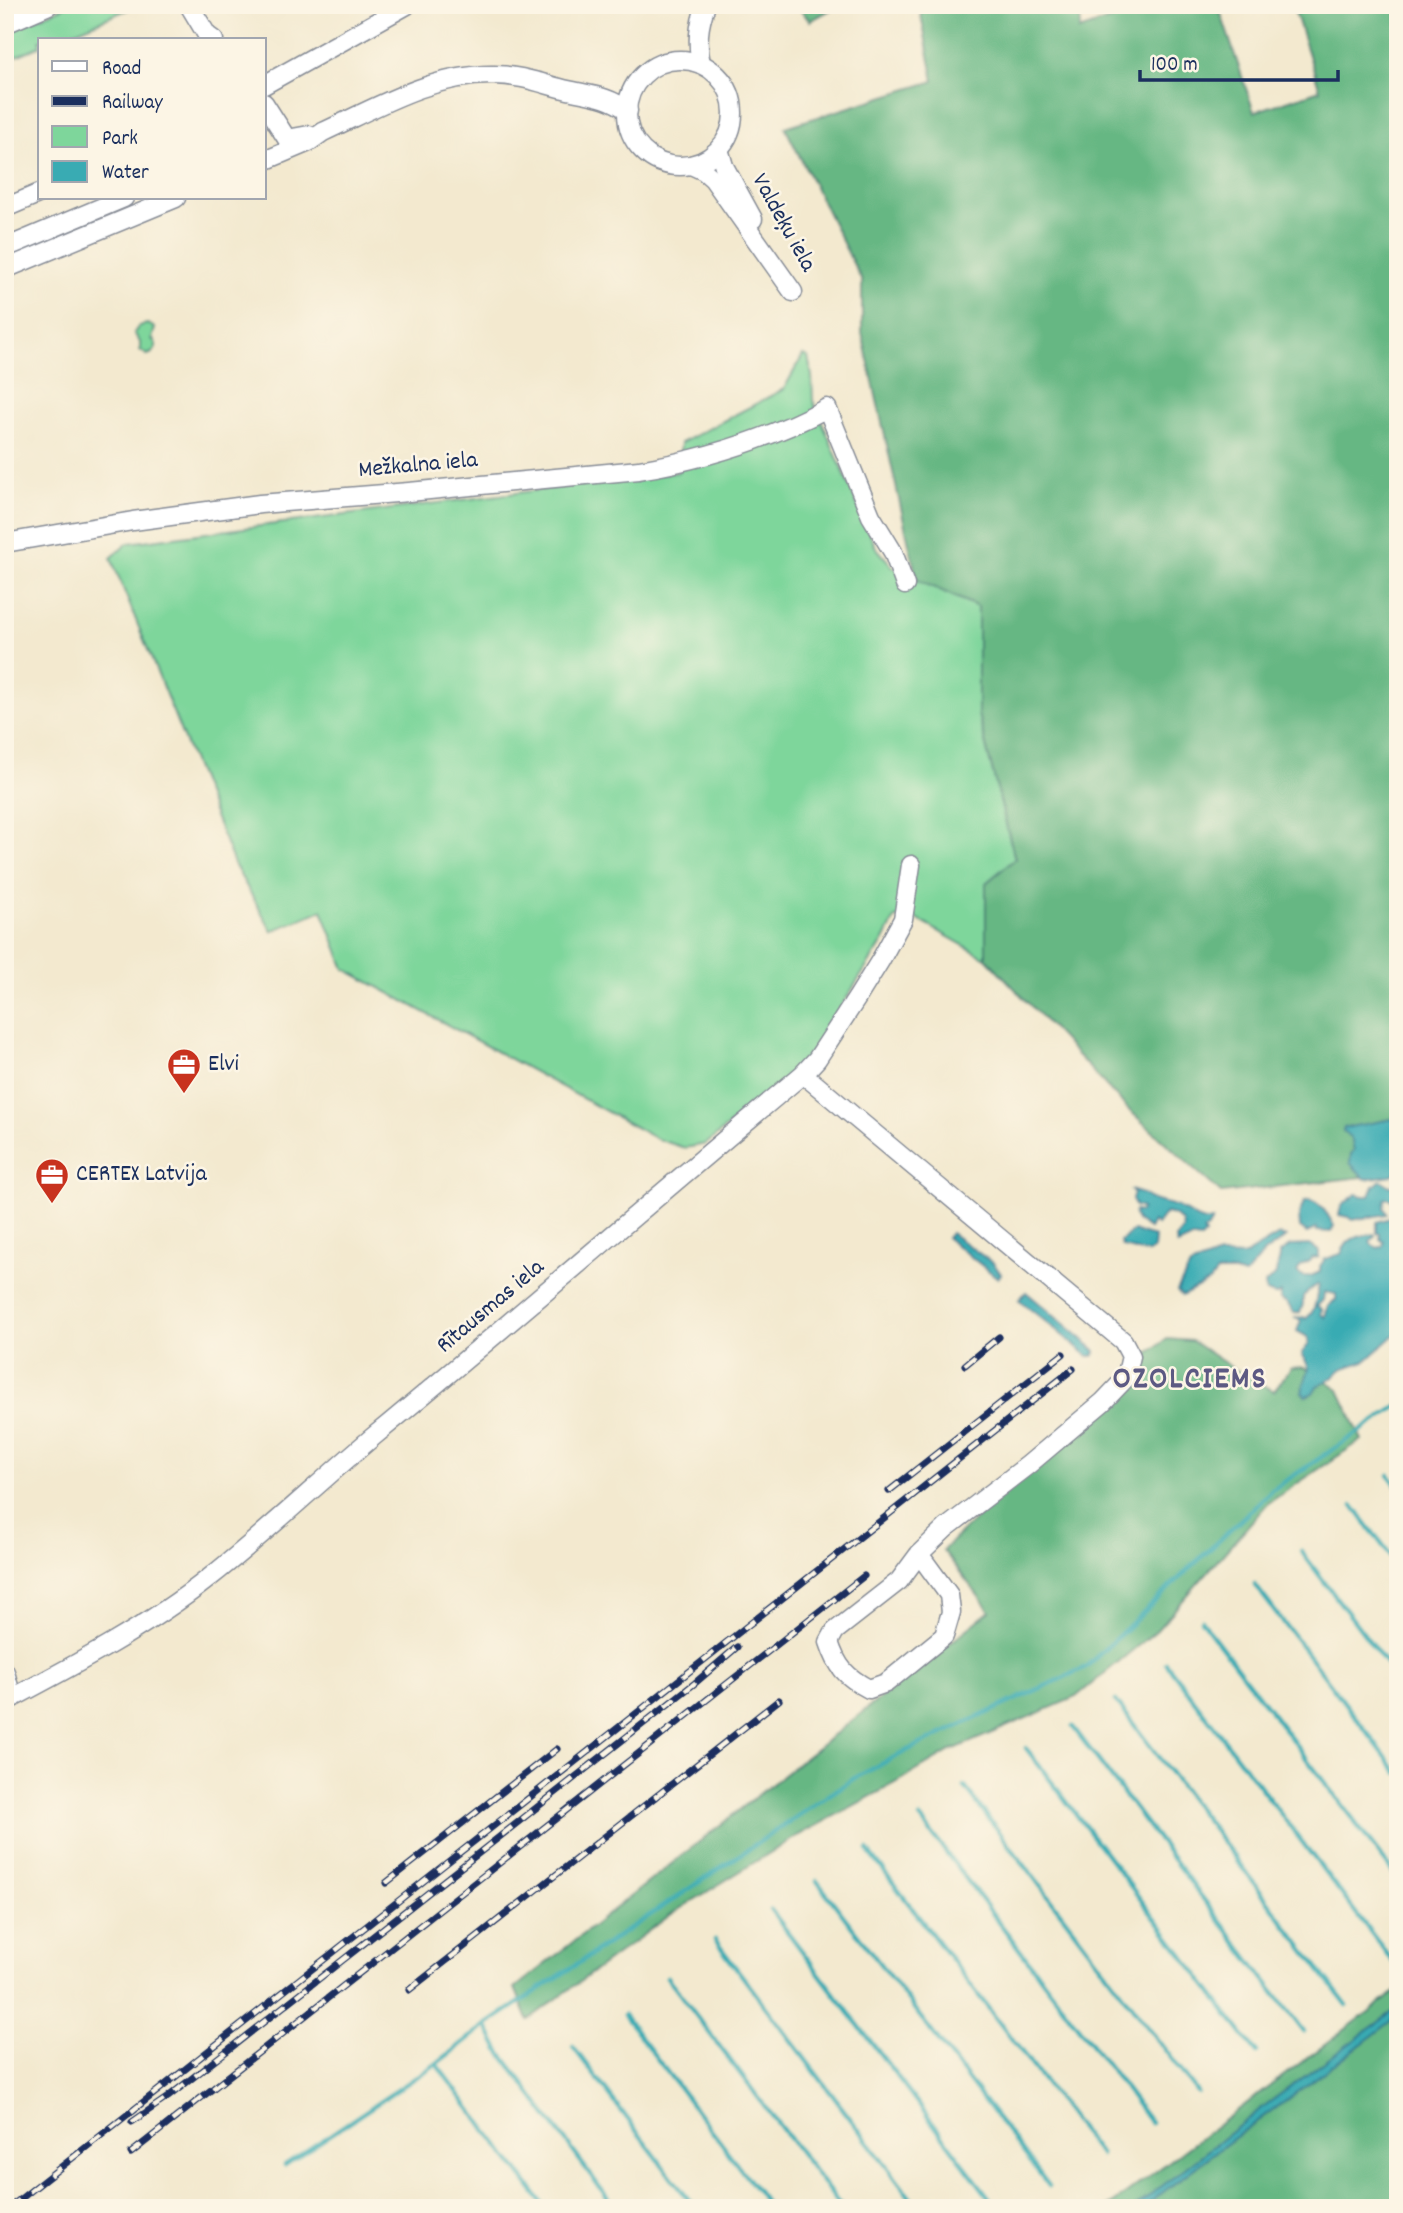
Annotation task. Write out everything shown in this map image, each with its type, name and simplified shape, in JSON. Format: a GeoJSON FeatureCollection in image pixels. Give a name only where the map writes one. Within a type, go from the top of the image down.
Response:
{"type":"FeatureCollection","features":[{"type":"Feature","properties":{"kind":"street"},"geometry":{"type":"LineString","coordinates":[[5,24],[49,5]]}},
{"type":"Feature","properties":{"kind":"street"},"geometry":{"type":"LineString","coordinates":[[188,5],[211,38]]}},
{"type":"Feature","properties":{"kind":"street"},"geometry":{"type":"LineString","coordinates":[[266,84],[407,5]]}},
{"type":"Feature","properties":{"kind":"street"},"geometry":{"type":"LineString","coordinates":[[701,64],[698,47],[699,24],[706,5]]}},
{"type":"Feature","properties":{"kind":"street"},"geometry":{"type":"LineString","coordinates":[[266,160],[425,85],[479,75],[522,78],[607,97],[628,111],[630,97],[636,85],[653,68],[676,61],[688,61],[701,64],[714,72],[724,83],[732,102],[732,124],[727,138],[719,149],[706,159],[691,165]]}},
{"type":"Feature","properties":{"kind":"street"},"geometry":{"type":"LineString","coordinates":[[266,106],[287,139],[323,132]]}},
{"type":"Feature","properties":{"kind":"street","name":"Valdeķu iela"},"geometry":{"type":"LineString","coordinates":[[628,111],[633,138],[652,158],[678,166],[691,165],[713,179],[793,292],[724,166],[719,149]]}},
{"type":"Feature","properties":{"kind":"street"},"geometry":{"type":"LineString","coordinates":[[5,208],[38,194]]}},
{"type":"Feature","properties":{"kind":"street"},"geometry":{"type":"LineString","coordinates":[[5,248],[119,200]]}},
{"type":"Feature","properties":{"kind":"street"},"geometry":{"type":"LineString","coordinates":[[5,269],[171,200]]}},
{"type":"Feature","properties":{"kind":"street","name":"Mežkalna iela"},"geometry":{"type":"LineString","coordinates":[[5,543],[260,503],[639,470],[749,442],[801,422],[827,408],[871,516],[892,552],[905,585]]}},
{"type":"Feature","properties":{"kind":"street","name":"Rītausmas iela"},"geometry":{"type":"LineString","coordinates":[[9,1700],[132,1630],[209,1578],[803,1074],[817,1059],[857,998],[902,919],[911,865]]}},
{"type":"Feature","properties":{"kind":"street"},"geometry":{"type":"LineString","coordinates":[[803,1074],[1123,1340],[1131,1356],[1126,1378],[1103,1402],[1028,1465],[946,1528],[919,1554],[899,1581],[835,1631],[829,1642],[834,1659],[849,1679],[869,1689],[886,1683],[944,1636],[951,1612],[949,1595],[919,1554]]}},
{"type":"Feature","properties":{"kind":"street"},"geometry":{"type":"LineString","coordinates":[[5,1672],[9,1700]]}},
{"type":"Feature","properties":{"kind":"green space"},"geometry":{"type":"Polygon","coordinates":[[[69,5],[138,5],[60,38],[38,38],[38,47],[5,61],[5,32],[69,5]]]}},
{"type":"Feature","properties":{"kind":"green space"},"geometry":{"type":"Polygon","coordinates":[[[796,5],[839,5],[810,21],[796,5]]]}},
{"type":"Feature","properties":{"kind":"green space"},"geometry":{"type":"Polygon","coordinates":[[[919,5],[1083,5],[1079,30],[1152,5],[1218,5],[1254,112],[1320,90],[1293,5],[1398,5],[1398,1173],[1221,1193],[1128,1109],[986,958],[986,883],[1015,859],[978,714],[978,607],[917,580],[862,333],[862,281],[785,127],[934,81],[919,5]]]}},
{"type":"Feature","properties":{"kind":"green space"},"geometry":{"type":"Polygon","coordinates":[[[148,324],[155,328],[152,339],[156,346],[154,351],[147,355],[140,350],[140,342],[134,333],[139,326],[148,324]]]}},
{"type":"Feature","properties":{"kind":"green space"},"geometry":{"type":"Polygon","coordinates":[[[803,355],[808,357],[813,401],[875,546],[893,567],[978,607],[978,714],[1015,859],[986,883],[986,958],[913,917],[895,918],[884,940],[804,1064],[706,1144],[685,1148],[657,1139],[345,969],[322,910],[272,931],[235,866],[111,558],[128,543],[678,472],[681,443],[784,389],[803,355]]]}},
{"type":"Feature","properties":{"kind":"green space"},"geometry":{"type":"Polygon","coordinates":[[[1167,1339],[1192,1341],[1274,1391],[1291,1368],[1304,1367],[1339,1390],[1362,1440],[1267,1504],[1157,1630],[1076,1697],[952,1750],[797,1836],[673,1913],[528,2020],[515,1988],[990,1611],[943,1550],[997,1498],[1136,1376],[1143,1357],[1167,1339]]]}},
{"type":"Feature","properties":{"kind":"green space"},"geometry":{"type":"Polygon","coordinates":[[[1398,1990],[1398,2208],[1107,2208],[1398,1990]]]}},
{"type":"Feature","properties":{"kind":"water"},"geometry":{"type":"Polygon","coordinates":[[[1398,1118],[1398,1170],[1392,1175],[1365,1179],[1350,1163],[1354,1150],[1351,1138],[1343,1131],[1344,1128],[1398,1118]]]}},
{"type":"Feature","properties":{"kind":"water"},"geometry":{"type":"Polygon","coordinates":[[[1381,1180],[1390,1186],[1398,1186],[1398,1203],[1385,1199],[1384,1208],[1387,1214],[1352,1220],[1339,1215],[1345,1203],[1356,1194],[1370,1196],[1374,1186],[1381,1180]]]}},
{"type":"Feature","properties":{"kind":"water"},"geometry":{"type":"Polygon","coordinates":[[[1130,1190],[1175,1206],[1202,1220],[1212,1221],[1203,1231],[1205,1235],[1201,1239],[1193,1238],[1177,1245],[1176,1238],[1183,1229],[1182,1222],[1174,1215],[1166,1213],[1157,1225],[1153,1222],[1149,1229],[1137,1221],[1134,1215],[1135,1211],[1140,1212],[1142,1208],[1135,1206],[1132,1199],[1134,1193],[1130,1190]]]}},
{"type":"Feature","properties":{"kind":"water"},"geometry":{"type":"Polygon","coordinates":[[[1308,1200],[1316,1203],[1327,1214],[1334,1226],[1331,1232],[1317,1231],[1317,1228],[1307,1233],[1300,1228],[1299,1215],[1304,1202],[1308,1200]]]}},
{"type":"Feature","properties":{"kind":"water"},"geometry":{"type":"Polygon","coordinates":[[[1398,1210],[1398,1332],[1367,1360],[1341,1369],[1306,1396],[1302,1392],[1309,1368],[1302,1353],[1309,1344],[1308,1337],[1297,1331],[1301,1321],[1296,1318],[1305,1319],[1312,1313],[1319,1286],[1318,1284],[1303,1296],[1300,1313],[1294,1313],[1287,1303],[1280,1299],[1281,1293],[1275,1295],[1266,1292],[1265,1284],[1276,1274],[1280,1253],[1290,1246],[1310,1245],[1319,1251],[1319,1257],[1311,1258],[1301,1265],[1297,1272],[1303,1276],[1311,1276],[1320,1272],[1320,1266],[1325,1259],[1341,1254],[1354,1238],[1374,1234],[1370,1241],[1372,1245],[1378,1248],[1383,1246],[1384,1242],[1377,1233],[1377,1222],[1393,1217],[1398,1210]],[[1324,1292],[1323,1300],[1317,1306],[1322,1309],[1321,1314],[1325,1317],[1328,1306],[1336,1300],[1336,1294],[1324,1292]]]}},
{"type":"Feature","properties":{"kind":"water"},"geometry":{"type":"Polygon","coordinates":[[[1133,1231],[1155,1237],[1154,1248],[1149,1253],[1122,1247],[1120,1242],[1133,1231]]]}},
{"type":"Feature","properties":{"kind":"water"},"geometry":{"type":"Polygon","coordinates":[[[951,1233],[994,1264],[1001,1274],[998,1278],[947,1238],[951,1233]]]}},
{"type":"Feature","properties":{"kind":"water"},"geometry":{"type":"Polygon","coordinates":[[[1279,1235],[1286,1237],[1264,1253],[1245,1275],[1217,1272],[1210,1281],[1182,1296],[1177,1291],[1190,1266],[1219,1255],[1246,1256],[1279,1235]]]}},
{"type":"Feature","properties":{"kind":"water"},"geometry":{"type":"Polygon","coordinates":[[[1026,1292],[1095,1350],[1093,1356],[1088,1356],[1019,1300],[1026,1292]]]}},
{"type":"Feature","properties":{"kind":"water"},"geometry":{"type":"Polygon","coordinates":[[[1398,2008],[1398,2016],[1143,2208],[1134,2208],[1267,2104],[1398,2008]]]}},
{"type":"Feature","properties":{"kind":"waterway"},"geometry":{"type":"LineString","coordinates":[[285,2165],[436,2064],[486,2025],[853,1779],[910,1749],[1086,1667],[1272,1490],[1398,1406]]}},
{"type":"Feature","properties":{"kind":"waterway"},"geometry":{"type":"LineString","coordinates":[[1389,1475],[1398,1487]]}},
{"type":"Feature","properties":{"kind":"waterway"},"geometry":{"type":"LineString","coordinates":[[1353,1506],[1398,1566]]}},
{"type":"Feature","properties":{"kind":"waterway"},"geometry":{"type":"LineString","coordinates":[[1301,1551],[1398,1679]]}},
{"type":"Feature","properties":{"kind":"waterway"},"geometry":{"type":"LineString","coordinates":[[1255,1585],[1398,1773]]}},
{"type":"Feature","properties":{"kind":"waterway"},"geometry":{"type":"LineString","coordinates":[[1201,1620],[1398,1879]]}},
{"type":"Feature","properties":{"kind":"waterway"},"geometry":{"type":"LineString","coordinates":[[1166,1663],[1397,1967]]}},
{"type":"Feature","properties":{"kind":"waterway"},"geometry":{"type":"LineString","coordinates":[[1116,1701],[1347,2006]]}},
{"type":"Feature","properties":{"kind":"waterway"},"geometry":{"type":"LineString","coordinates":[[1073,1727],[1304,2032]]}},
{"type":"Feature","properties":{"kind":"waterway"},"geometry":{"type":"LineString","coordinates":[[1026,1748],[1257,2053]]}},
{"type":"Feature","properties":{"kind":"waterway"},"geometry":{"type":"LineString","coordinates":[[965,1787],[1197,2092]]}},
{"type":"Feature","properties":{"kind":"waterway"},"geometry":{"type":"LineString","coordinates":[[920,1818],[1151,2123]]}},
{"type":"Feature","properties":{"kind":"waterway"},"geometry":{"type":"LineString","coordinates":[[868,1850],[1100,2155]]}},
{"type":"Feature","properties":{"kind":"waterway"},"geometry":{"type":"LineString","coordinates":[[817,1881],[1049,2186]]}},
{"type":"Feature","properties":{"kind":"waterway"},"geometry":{"type":"LineString","coordinates":[[771,1910],[997,2208]]}},
{"type":"Feature","properties":{"kind":"waterway"},"geometry":{"type":"LineString","coordinates":[[715,1940],[918,2208]]}},
{"type":"Feature","properties":{"kind":"waterway"},"geometry":{"type":"LineString","coordinates":[[667,1977],[842,2208]]}},
{"type":"Feature","properties":{"kind":"waterway"},"geometry":{"type":"LineString","coordinates":[[624,2015],[770,2208]]}},
{"type":"Feature","properties":{"kind":"waterway"},"geometry":{"type":"LineString","coordinates":[[486,2025],[500,2052],[615,2208]]}},
{"type":"Feature","properties":{"kind":"waterway"},"geometry":{"type":"LineString","coordinates":[[573,2047],[695,2208]]}},
{"type":"Feature","properties":{"kind":"waterway"},"geometry":{"type":"LineString","coordinates":[[436,2064],[546,2208]]}},
{"type":"Feature","properties":{"kind":"railway"},"geometry":{"type":"LineString","coordinates":[[965,1365],[999,1337]]}},
{"type":"Feature","properties":{"kind":"railway"},"geometry":{"type":"LineString","coordinates":[[889,1491],[1063,1354]]}},
{"type":"Feature","properties":{"kind":"railway"},"geometry":{"type":"LineString","coordinates":[[9,2208],[1073,1369]]}},
{"type":"Feature","properties":{"kind":"railway"},"geometry":{"type":"LineString","coordinates":[[131,2153],[864,1576]]}},
{"type":"Feature","properties":{"kind":"railway"},"geometry":{"type":"LineString","coordinates":[[132,2122],[168,2097],[367,1941],[737,1647]]}},
{"type":"Feature","properties":{"kind":"railway"},"geometry":{"type":"LineString","coordinates":[[409,1990],[779,1700]]}},
{"type":"Feature","properties":{"kind":"railway"},"geometry":{"type":"LineString","coordinates":[[386,1883],[557,1749]]}},
{"type":"Feature","properties":{"kind":"place","name":"Elvi"},"geometry":{"type":"Point","coordinates":[184,1095]}},
{"type":"Feature","properties":{"kind":"place","name":"CERTEX Latvija"},"geometry":{"type":"Point","coordinates":[52,1205]}},
{"type":"Feature","properties":{"kind":"district","name":"OZOLCIEMS"},"geometry":{"type":"Point","coordinates":[1190,1381]}}]}
